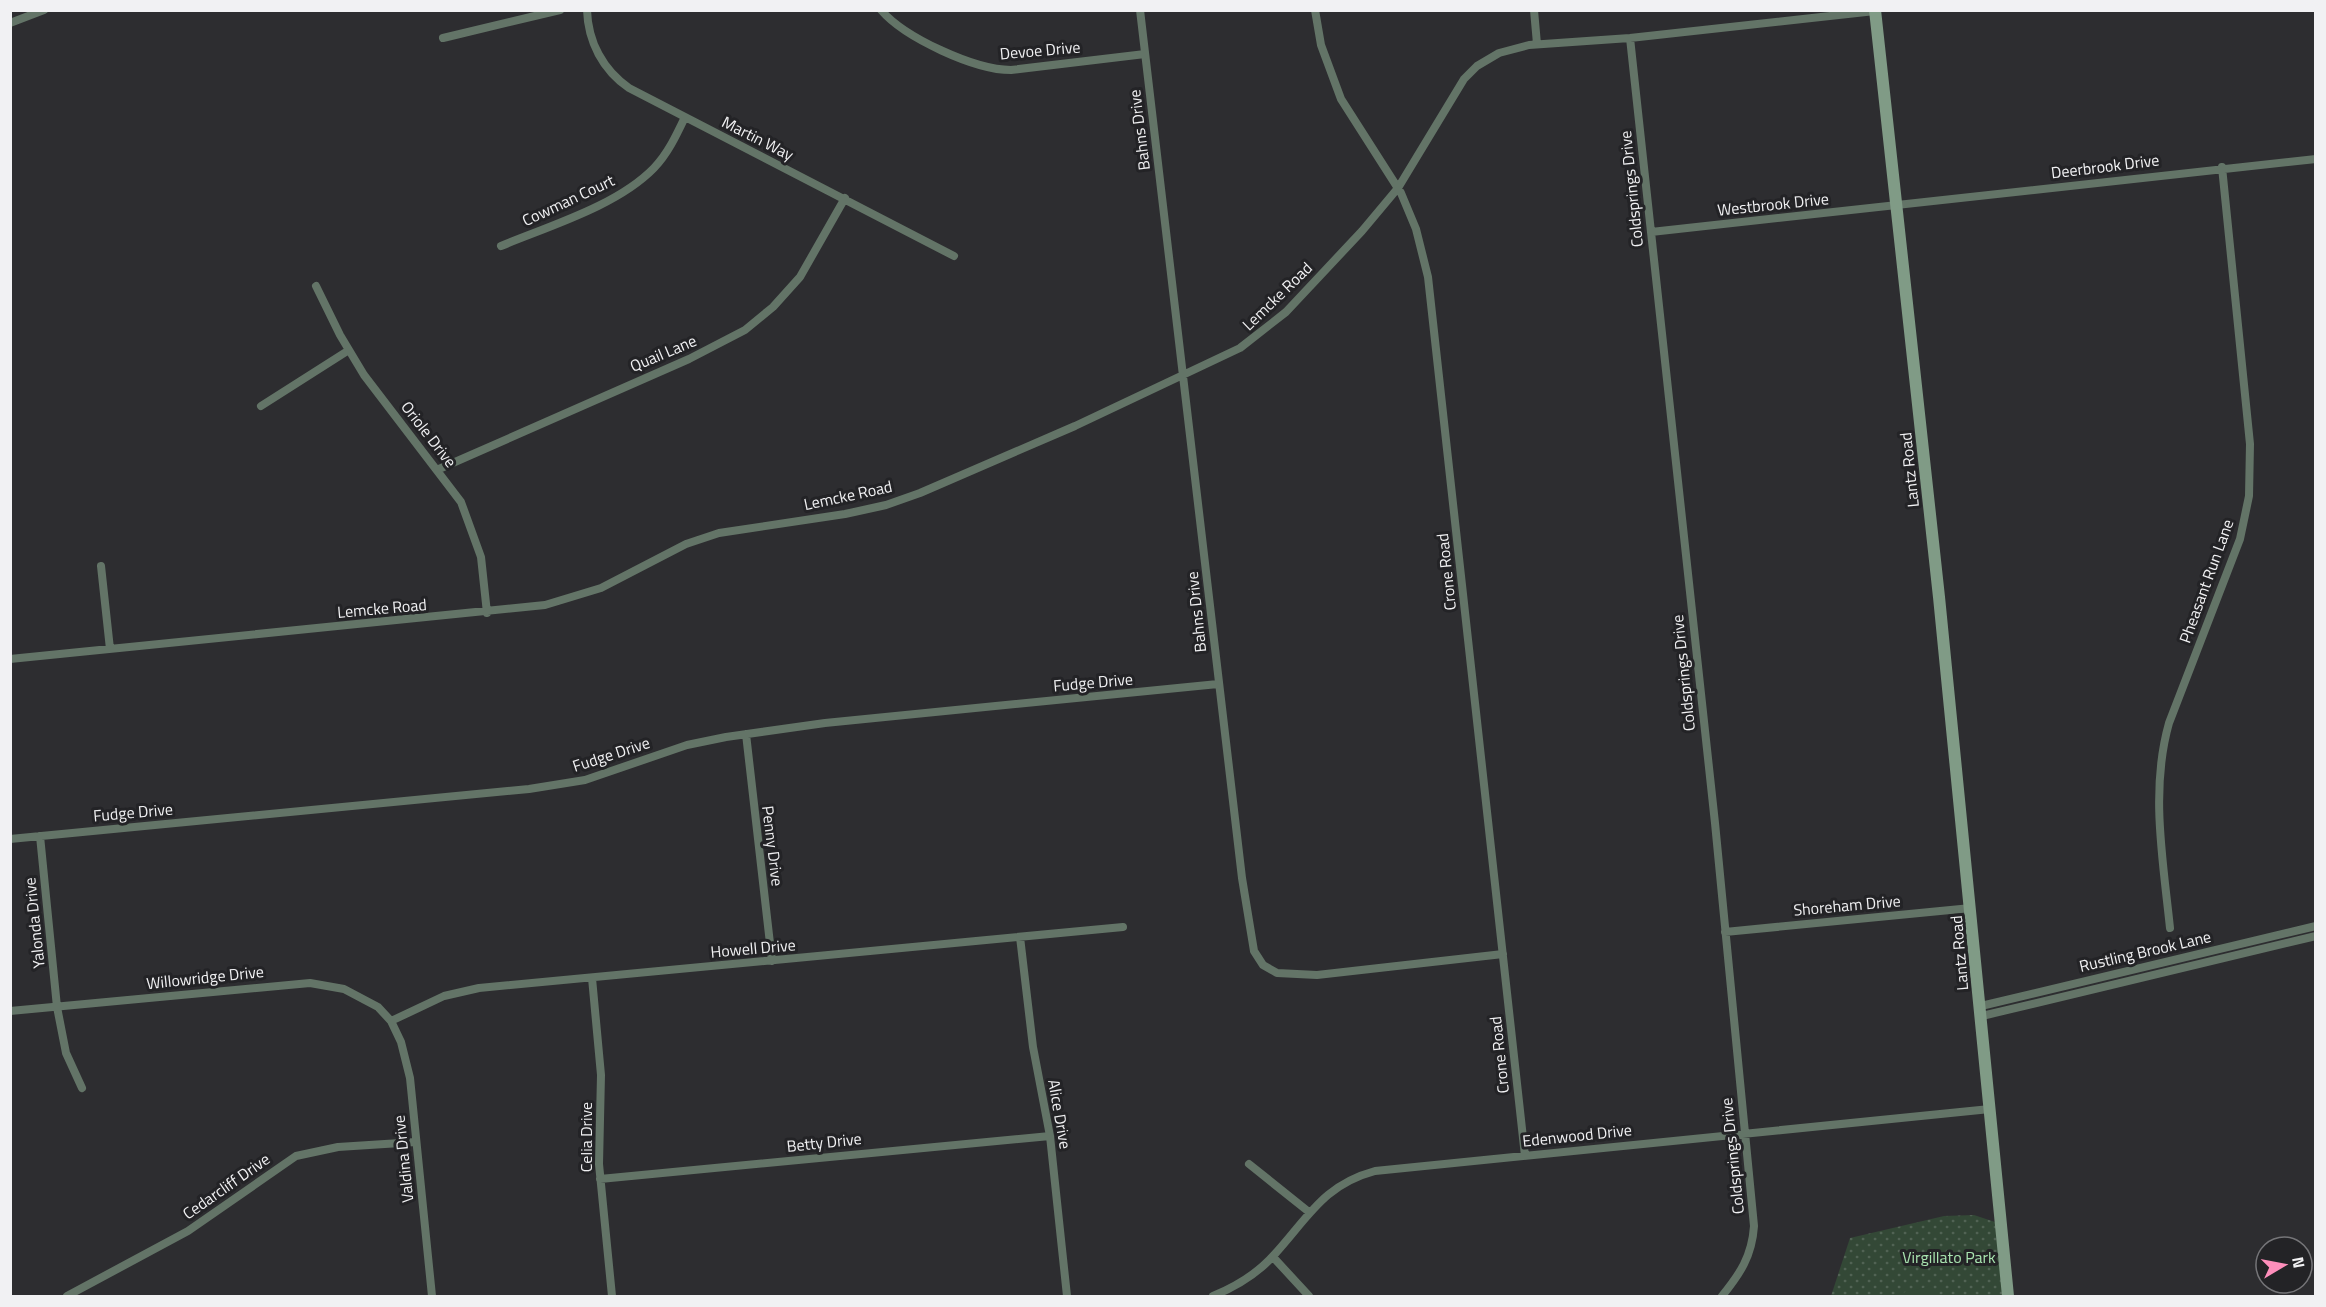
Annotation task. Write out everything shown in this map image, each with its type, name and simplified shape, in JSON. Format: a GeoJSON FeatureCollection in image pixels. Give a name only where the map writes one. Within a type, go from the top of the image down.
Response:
{"type":"FeatureCollection","features":[{"type":"Feature","properties":{"kind":"street"},"geometry":{"type":"LineString","coordinates":[[10,23],[44,10]]}},
{"type":"Feature","properties":{"kind":"street"},"geometry":{"type":"LineString","coordinates":[[443,38],[560,10]]}},
{"type":"Feature","properties":{"kind":"street","name":"Martin Way"},"geometry":{"type":"LineString","coordinates":[[587,10],[592,41],[613,74],[629,88],[954,256]]}},
{"type":"Feature","properties":{"kind":"street","name":"Devoe Drive"},"geometry":{"type":"LineString","coordinates":[[881,10],[909,33],[975,65],[992,69],[1011,70],[1145,54]]}},
{"type":"Feature","properties":{"kind":"street","name":"Bahns Drive"},"geometry":{"type":"LineString","coordinates":[[1140,10],[1218,684],[1249,930],[1254,951],[1263,965],[1285,975],[1317,975],[1503,954]]}},
{"type":"Feature","properties":{"kind":"street","name":"Crone Road"},"geometry":{"type":"LineString","coordinates":[[1315,10],[1321,45],[1341,99],[1398,188],[1416,229],[1433,307],[1525,1156]]}},
{"type":"Feature","properties":{"kind":"street"},"geometry":{"type":"LineString","coordinates":[[1534,10],[1538,44]]}},
{"type":"Feature","properties":{"kind":"street","name":"Lantz Road"},"geometry":{"type":"LineString","coordinates":[[1538,44],[1630,38],[1875,11],[1898,207],[1971,908],[2008,1296]]}},
{"type":"Feature","properties":{"kind":"street","name":"Coldsprings Drive"},"geometry":{"type":"LineString","coordinates":[[1630,38],[1725,932],[1753,1241],[1744,1266],[1722,1296]]}},
{"type":"Feature","properties":{"kind":"street","name":"Lemcke Road"},"geometry":{"type":"LineString","coordinates":[[10,659],[545,606],[588,593],[686,544],[719,533],[845,514],[900,500],[992,463],[1184,377],[1240,348],[1265,331],[1319,277],[1398,188],[1464,79],[1491,56],[1509,49],[1538,44]]}},
{"type":"Feature","properties":{"kind":"street","name":"Cowman Court"},"geometry":{"type":"LineString","coordinates":[[501,246],[608,200],[629,188],[662,159],[685,117]]}},
{"type":"Feature","properties":{"kind":"street","name":"Deerbrook Drive"},"geometry":{"type":"LineString","coordinates":[[1898,207],[2222,167],[2316,159]]}},
{"type":"Feature","properties":{"kind":"street","name":"Pheasant Run Lane"},"geometry":{"type":"LineString","coordinates":[[2170,928],[2159,813],[2162,753],[2169,723],[2240,539],[2250,484],[2250,444],[2222,167]]}},
{"type":"Feature","properties":{"kind":"street","name":"Quail Lane"},"geometry":{"type":"LineString","coordinates":[[439,469],[689,359],[745,330],[773,307],[800,277],[845,198]]}},
{"type":"Feature","properties":{"kind":"street","name":"Westbrook Drive"},"geometry":{"type":"LineString","coordinates":[[1651,232],[1898,207]]}},
{"type":"Feature","properties":{"kind":"street","name":"Oriole Drive"},"geometry":{"type":"LineString","coordinates":[[316,286],[364,375],[439,469],[461,502],[475,535],[484,572],[487,613]]}},
{"type":"Feature","properties":{"kind":"street"},"geometry":{"type":"LineString","coordinates":[[261,406],[349,350]]}},
{"type":"Feature","properties":{"kind":"street"},"geometry":{"type":"LineString","coordinates":[[101,566],[110,649]]}},
{"type":"Feature","properties":{"kind":"street","name":"Fudge Drive"},"geometry":{"type":"LineString","coordinates":[[10,839],[568,784],[687,745],[746,734],[825,723],[1218,684]]}},
{"type":"Feature","properties":{"kind":"street","name":"Penny Drive"},"geometry":{"type":"LineString","coordinates":[[746,734],[772,961]]}},
{"type":"Feature","properties":{"kind":"street","name":"Yalonda Drive"},"geometry":{"type":"LineString","coordinates":[[40,836],[57,1007],[66,1053],[82,1088]]}},
{"type":"Feature","properties":{"kind":"street","name":"Shoreham Drive"},"geometry":{"type":"LineString","coordinates":[[1725,932],[1971,908]]}},
{"type":"Feature","properties":{"kind":"street","name":"Rustling Brook Lane"},"geometry":{"type":"LineString","coordinates":[[1981,1011],[2316,926]]}},
{"type":"Feature","properties":{"kind":"street","name":"Howell Drive"},"geometry":{"type":"LineString","coordinates":[[391,1021],[420,1006],[456,993],[1123,927]]}},
{"type":"Feature","properties":{"kind":"street","name":"Rustling Brook Lane"},"geometry":{"type":"LineString","coordinates":[[1981,1011],[2316,936]]}},
{"type":"Feature","properties":{"kind":"street","name":"Alice Drive"},"geometry":{"type":"LineString","coordinates":[[1020,937],[1033,1047],[1050,1136],[1067,1296]]}},
{"type":"Feature","properties":{"kind":"street","name":"Celia Drive"},"geometry":{"type":"LineString","coordinates":[[592,978],[601,1075],[598,1153],[612,1296]]}},
{"type":"Feature","properties":{"kind":"street","name":"Willowridge Drive"},"geometry":{"type":"LineString","coordinates":[[10,1011],[310,983],[333,985],[354,993],[378,1007],[391,1021]]}},
{"type":"Feature","properties":{"kind":"street","name":"Valdina Drive"},"geometry":{"type":"LineString","coordinates":[[391,1021],[405,1055],[410,1078],[432,1296]]}},
{"type":"Feature","properties":{"kind":"street","name":"Edenwood Drive"},"geometry":{"type":"LineString","coordinates":[[1213,1296],[1247,1278],[1273,1257],[1309,1212],[1334,1188],[1358,1175],[1375,1171],[1990,1109]]}},
{"type":"Feature","properties":{"kind":"street","name":"Betty Drive"},"geometry":{"type":"LineString","coordinates":[[600,1179],[1050,1136]]}},
{"type":"Feature","properties":{"kind":"street","name":"Cedarcliff Drive"},"geometry":{"type":"LineString","coordinates":[[67,1296],[188,1231],[296,1156],[338,1147],[416,1142]]}},
{"type":"Feature","properties":{"kind":"street"},"geometry":{"type":"LineString","coordinates":[[1249,1164],[1309,1212]]}},
{"type":"Feature","properties":{"kind":"street"},"geometry":{"type":"LineString","coordinates":[[1273,1257],[1309,1296]]}},
{"type":"Feature","properties":{"kind":"green space","name":"Virgillato Park"},"geometry":{"type":"Polygon","coordinates":[[[1974,1215],[1998,1223],[2005,1296],[1831,1296],[1850,1238],[1944,1216],[1974,1215]]]}},
{"type":"Feature","properties":{"kind":"green space"},"geometry":{"type":"Polygon","coordinates":[[[1932,1286],[1932,1296],[1888,1296],[1932,1286]]]}}]}
